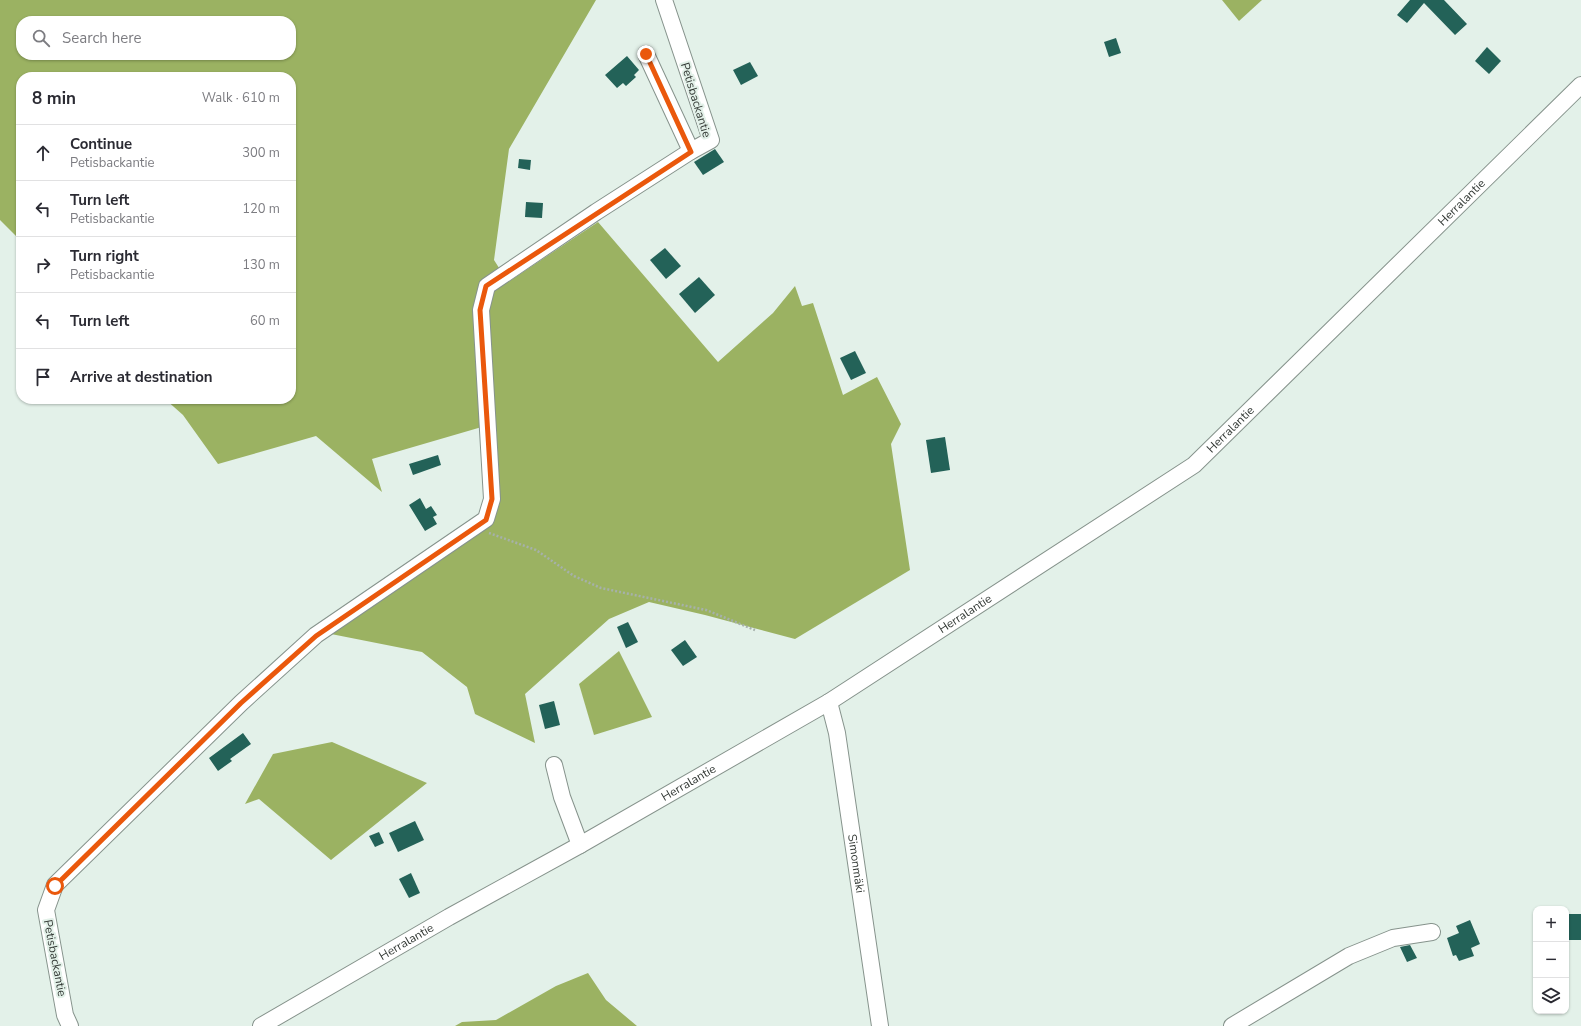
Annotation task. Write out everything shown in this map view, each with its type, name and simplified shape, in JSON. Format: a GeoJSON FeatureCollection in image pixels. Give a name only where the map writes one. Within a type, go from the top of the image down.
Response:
{"type":"FeatureCollection","features":[{"type":"Feature","properties":{"kind":"street","name":"Petisbackantie"},"geometry":{"type":"LineString","coordinates":[[70,1026],[65,1015],[46,910],[55,886],[241,703],[316,636],[486,520],[492,499],[480,310],[486,286],[711,140],[664,0]]}},
{"type":"Feature","properties":{"kind":"street"},"geometry":{"type":"LineString","coordinates":[[646,54],[691,152]]}},
{"type":"Feature","properties":{"kind":"street","name":"Herralantie"},"geometry":{"type":"LineString","coordinates":[[261,1026],[449,917],[580,845],[829,702],[1194,465],[1581,85]]}},
{"type":"Feature","properties":{"kind":"street","name":"Simonmäki"},"geometry":{"type":"LineString","coordinates":[[829,702],[837,733],[880,1026]]}},
{"type":"Feature","properties":{"kind":"street"},"geometry":{"type":"LineString","coordinates":[[554,765],[562,796],[580,845]]}},
{"type":"Feature","properties":{"kind":"street"},"geometry":{"type":"LineString","coordinates":[[1232,1026],[1349,956],[1393,938],[1432,932]]}},
{"type":"Feature","properties":{"kind":"path"},"geometry":{"type":"LineString","coordinates":[[475,527],[500,538],[536,550],[574,576],[601,588],[706,610],[754,630]]}},
{"type":"Feature","properties":{"kind":"green space"},"geometry":{"type":"Polygon","coordinates":[[[0,0],[596,0],[509,149],[494,260],[508,282],[598,222],[718,362],[773,313],[795,286],[802,306],[813,303],[843,395],[877,377],[901,424],[891,444],[910,570],[795,639],[649,602],[609,619],[525,694],[535,743],[475,714],[467,687],[422,652],[326,633],[490,522],[492,424],[372,459],[382,492],[316,436],[218,464],[183,415],[171,404],[296,404],[296,72],[16,72],[16,236],[0,220],[0,0]]]}},
{"type":"Feature","properties":{"kind":"green space"},"geometry":{"type":"Polygon","coordinates":[[[1222,0],[1262,0],[1239,21],[1222,0]]]}},
{"type":"Feature","properties":{"kind":"green space"},"geometry":{"type":"Polygon","coordinates":[[[619,651],[652,717],[594,735],[579,684],[619,651]]]}},
{"type":"Feature","properties":{"kind":"green space"},"geometry":{"type":"Polygon","coordinates":[[[332,742],[427,783],[331,860],[259,799],[245,804],[273,754],[332,742]]]}},
{"type":"Feature","properties":{"kind":"green space"},"geometry":{"type":"Polygon","coordinates":[[[588,973],[606,1000],[637,1026],[455,1026],[462,1022],[496,1020],[556,986],[588,973]]]}},
{"type":"Feature","properties":{"kind":"building"},"geometry":{"type":"Polygon","coordinates":[[[1410,0],[1444,0],[1467,24],[1455,35],[1424,3],[1407,23],[1397,15],[1410,0]]]}},
{"type":"Feature","properties":{"kind":"building"},"geometry":{"type":"Polygon","coordinates":[[[1116,38],[1121,53],[1109,57],[1104,42],[1116,38]]]}},
{"type":"Feature","properties":{"kind":"building"},"geometry":{"type":"Polygon","coordinates":[[[1487,47],[1501,61],[1489,74],[1475,61],[1487,47]]]}},
{"type":"Feature","properties":{"kind":"building"},"geometry":{"type":"Polygon","coordinates":[[[627,56],[639,70],[634,75],[636,77],[626,86],[623,83],[617,88],[605,75],[627,56]]]}},
{"type":"Feature","properties":{"kind":"building"},"geometry":{"type":"Polygon","coordinates":[[[750,62],[758,76],[741,85],[733,70],[750,62]]]}},
{"type":"Feature","properties":{"kind":"building"},"geometry":{"type":"Polygon","coordinates":[[[715,149],[724,162],[703,175],[694,162],[715,149]]]}},
{"type":"Feature","properties":{"kind":"building"},"geometry":{"type":"Polygon","coordinates":[[[519,159],[531,160],[530,170],[518,168],[519,159]]]}},
{"type":"Feature","properties":{"kind":"building"},"geometry":{"type":"Polygon","coordinates":[[[526,202],[543,203],[542,218],[525,217],[526,202]]]}},
{"type":"Feature","properties":{"kind":"building"},"geometry":{"type":"Polygon","coordinates":[[[665,248],[681,266],[666,279],[650,260],[665,248]]]}},
{"type":"Feature","properties":{"kind":"building"},"geometry":{"type":"Polygon","coordinates":[[[699,277],[715,295],[695,313],[679,294],[699,277]]]}},
{"type":"Feature","properties":{"kind":"building"},"geometry":{"type":"Polygon","coordinates":[[[855,351],[866,373],[851,380],[840,358],[855,351]]]}},
{"type":"Feature","properties":{"kind":"building"},"geometry":{"type":"Polygon","coordinates":[[[945,437],[950,470],[931,473],[926,440],[945,437]]]}},
{"type":"Feature","properties":{"kind":"building"},"geometry":{"type":"Polygon","coordinates":[[[438,455],[441,465],[413,475],[409,464],[438,455]]]}},
{"type":"Feature","properties":{"kind":"building"},"geometry":{"type":"Polygon","coordinates":[[[420,498],[426,509],[431,506],[437,515],[433,517],[437,524],[425,531],[409,505],[420,498]]]}},
{"type":"Feature","properties":{"kind":"building"},"geometry":{"type":"Polygon","coordinates":[[[628,622],[638,642],[626,648],[617,627],[628,622]]]}},
{"type":"Feature","properties":{"kind":"building"},"geometry":{"type":"Polygon","coordinates":[[[685,640],[697,657],[683,666],[671,650],[685,640]]]}},
{"type":"Feature","properties":{"kind":"building"},"geometry":{"type":"Polygon","coordinates":[[[554,701],[560,725],[545,729],[539,705],[554,701]]]}},
{"type":"Feature","properties":{"kind":"building"},"geometry":{"type":"Polygon","coordinates":[[[243,733],[251,744],[230,759],[232,761],[218,771],[209,758],[243,733]]]}},
{"type":"Feature","properties":{"kind":"building"},"geometry":{"type":"Polygon","coordinates":[[[415,821],[424,840],[398,852],[389,833],[415,821]]]}},
{"type":"Feature","properties":{"kind":"building"},"geometry":{"type":"Polygon","coordinates":[[[379,832],[384,843],[375,847],[369,836],[379,832]]]}},
{"type":"Feature","properties":{"kind":"building"},"geometry":{"type":"Polygon","coordinates":[[[411,873],[420,893],[409,898],[399,879],[411,873]]]}},
{"type":"Feature","properties":{"kind":"building"},"geometry":{"type":"Polygon","coordinates":[[[1569,914],[1581,914],[1581,940],[1569,940],[1569,914]]]}},
{"type":"Feature","properties":{"kind":"building"},"geometry":{"type":"Polygon","coordinates":[[[1470,920],[1480,944],[1471,948],[1474,956],[1459,961],[1456,955],[1453,956],[1447,938],[1459,933],[1456,926],[1470,920]]]}},
{"type":"Feature","properties":{"kind":"building"},"geometry":{"type":"Polygon","coordinates":[[[1410,945],[1417,958],[1407,962],[1400,947],[1410,945]]]}},
{"type":"Feature","properties":{"kind":"route"},"geometry":{"type":"LineString","coordinates":[[55,886],[241,703],[316,636],[486,520],[492,499],[480,310],[486,286],[596,212],[691,152],[646,54]]}}]}
